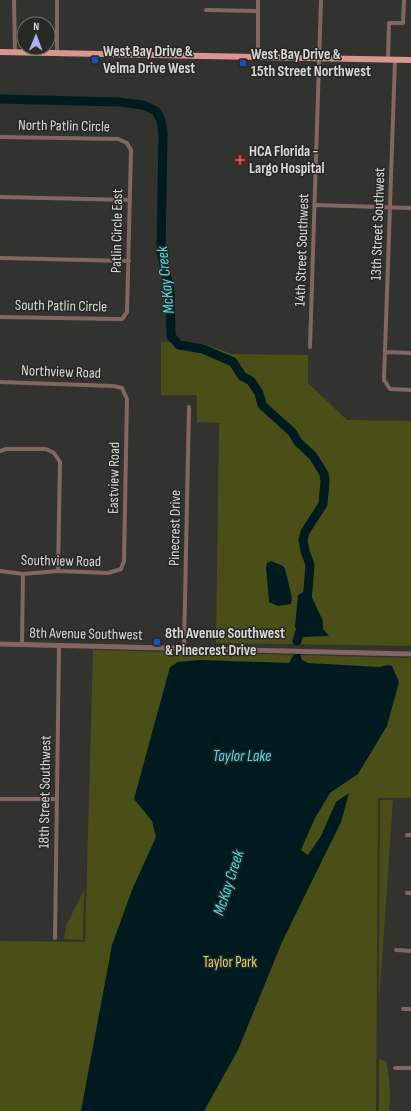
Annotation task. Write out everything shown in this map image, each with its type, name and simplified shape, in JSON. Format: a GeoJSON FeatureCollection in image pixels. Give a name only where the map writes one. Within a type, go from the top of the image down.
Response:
{"type":"FeatureCollection","features":[{"type":"Feature","properties":{"kind":"main road"},"geometry":{"type":"LineString","coordinates":[[0,52],[411,60]]}},
{"type":"Feature","properties":{"kind":"street"},"geometry":{"type":"LineString","coordinates":[[14,0],[15,52]]}},
{"type":"Feature","properties":{"kind":"street"},"geometry":{"type":"LineString","coordinates":[[57,0],[57,53]]}},
{"type":"Feature","properties":{"kind":"street"},"geometry":{"type":"LineString","coordinates":[[258,0],[258,57]]}},
{"type":"Feature","properties":{"kind":"street","name":"14th Street Southwest"},"geometry":{"type":"LineString","coordinates":[[310,347],[321,0]]}},
{"type":"Feature","properties":{"kind":"street","name":"13th Street Southwest"},"geometry":{"type":"LineString","coordinates":[[404,0],[403,23],[389,23],[392,60],[390,208],[384,380],[387,387],[395,390],[411,390]]}},
{"type":"Feature","properties":{"kind":"street"},"geometry":{"type":"LineString","coordinates":[[206,10],[258,11]]}},
{"type":"Feature","properties":{"kind":"street","name":"North Patlin Circle"},"geometry":{"type":"LineString","coordinates":[[0,137],[118,139],[127,143]]}},
{"type":"Feature","properties":{"kind":"street","name":"Patlin Circle East"},"geometry":{"type":"LineString","coordinates":[[122,319],[127,312],[129,261],[131,150],[127,143]]}},
{"type":"Feature","properties":{"kind":"street"},"geometry":{"type":"LineString","coordinates":[[0,197],[130,200]]}},
{"type":"Feature","properties":{"kind":"street"},"geometry":{"type":"LineString","coordinates":[[315,205],[411,208]]}},
{"type":"Feature","properties":{"kind":"street"},"geometry":{"type":"LineString","coordinates":[[0,258],[129,261]]}},
{"type":"Feature","properties":{"kind":"street","name":"South Patlin Circle"},"geometry":{"type":"LineString","coordinates":[[0,317],[122,319]]}},
{"type":"Feature","properties":{"kind":"street"},"geometry":{"type":"LineString","coordinates":[[386,352],[411,353]]}},
{"type":"Feature","properties":{"kind":"street","name":"Northview Road"},"geometry":{"type":"LineString","coordinates":[[0,382],[114,386],[122,388]]}},
{"type":"Feature","properties":{"kind":"street","name":"Eastview Road"},"geometry":{"type":"LineString","coordinates":[[121,569],[124,561],[127,399],[122,388]]}},
{"type":"Feature","properties":{"kind":"street","name":"Pinecrest Drive"},"geometry":{"type":"LineString","coordinates":[[184,648],[190,407]]}},
{"type":"Feature","properties":{"kind":"street"},"geometry":{"type":"LineString","coordinates":[[2,450],[46,449],[54,453],[60,462],[58,571]]}},
{"type":"Feature","properties":{"kind":"street","name":"Southview Road"},"geometry":{"type":"LineString","coordinates":[[0,571],[23,574],[58,571],[108,574],[121,569]]}},
{"type":"Feature","properties":{"kind":"street"},"geometry":{"type":"LineString","coordinates":[[22,644],[23,574]]}},
{"type":"Feature","properties":{"kind":"street","name":"8th Avenue Southwest"},"geometry":{"type":"LineString","coordinates":[[0,644],[411,654]]}},
{"type":"Feature","properties":{"kind":"street","name":"18th Street Southwest"},"geometry":{"type":"LineString","coordinates":[[55,938],[59,645]]}},
{"type":"Feature","properties":{"kind":"street"},"geometry":{"type":"LineString","coordinates":[[0,798],[57,798]]}},
{"type":"Feature","properties":{"kind":"street"},"geometry":{"type":"LineString","coordinates":[[396,950],[411,951]]}},
{"type":"Feature","properties":{"kind":"street"},"geometry":{"type":"LineString","coordinates":[[403,1009],[411,1009]]}},
{"type":"Feature","properties":{"kind":"street"},"geometry":{"type":"LineString","coordinates":[[395,1068],[411,1068]]}},
{"type":"Feature","properties":{"kind":"green space"},"geometry":{"type":"Polygon","coordinates":[[[161,342],[205,344],[232,354],[308,355],[308,383],[347,420],[411,421],[411,646],[216,643],[219,423],[197,422],[197,395],[161,395],[161,342]]]}},
{"type":"Feature","properties":{"kind":"green space","name":"Taylor Park"},"geometry":{"type":"Polygon","coordinates":[[[93,650],[411,658],[411,798],[378,798],[376,1111],[0,1111],[0,941],[85,942],[93,650]]]}},
{"type":"Feature","properties":{"kind":"green space"},"geometry":{"type":"Polygon","coordinates":[[[380,800],[393,800],[379,1003],[380,800]]]}},
{"type":"Feature","properties":{"kind":"green space"},"geometry":{"type":"Polygon","coordinates":[[[84,890],[83,940],[64,939],[66,926],[84,890]]]}},
{"type":"Feature","properties":{"kind":"green space"},"geometry":{"type":"Polygon","coordinates":[[[379,1059],[386,1061],[390,1086],[389,1111],[379,1111],[379,1059]]]}},
{"type":"Feature","properties":{"kind":"water"},"geometry":{"type":"Polygon","coordinates":[[[271,561],[283,566],[285,569],[292,598],[291,604],[278,606],[269,602],[266,567],[267,563],[271,561]]]}},
{"type":"Feature","properties":{"kind":"water"},"geometry":{"type":"Polygon","coordinates":[[[308,589],[323,621],[323,629],[329,636],[302,637],[295,627],[298,595],[308,589]]]}},
{"type":"Feature","properties":{"kind":"water","name":"Taylor Lake"},"geometry":{"type":"Polygon","coordinates":[[[294,654],[300,654],[302,660],[308,663],[379,667],[388,665],[392,666],[399,682],[387,726],[358,774],[330,793],[315,818],[301,850],[308,855],[321,836],[336,802],[349,793],[341,822],[282,942],[238,1050],[204,1111],[81,1111],[112,945],[132,890],[156,837],[152,821],[134,799],[170,667],[178,662],[199,660],[289,663],[294,654]]]}},
{"type":"Feature","properties":{"kind":"waterway","name":"McKay Creek"},"geometry":{"type":"LineString","coordinates":[[0,99],[119,102],[143,105],[156,111],[161,120],[163,133],[161,252],[170,290],[171,336],[179,345],[203,349],[233,362],[242,376],[251,381],[259,393],[262,405],[292,432],[298,442],[313,456],[324,474],[325,481],[323,504],[305,532],[303,540],[310,565],[307,602]]}},
{"type":"Feature","properties":{"kind":"waterway","name":"McKay Creek"},"geometry":{"type":"LineString","coordinates":[[297,641],[303,621]]}},
{"type":"Feature","properties":{"kind":"place","name":"West Bay Drive & Velma Drive West"},"geometry":{"type":"Point","coordinates":[95,60]}},
{"type":"Feature","properties":{"kind":"place","name":"West Bay Drive & 15th Street Northwest"},"geometry":{"type":"Point","coordinates":[243,63]}},
{"type":"Feature","properties":{"kind":"place","name":"HCA Florida - Largo Hospital"},"geometry":{"type":"Point","coordinates":[240,160]}},
{"type":"Feature","properties":{"kind":"place","name":"8th Avenue Southwest & Pinecrest Drive"},"geometry":{"type":"Point","coordinates":[157,642]}}]}
